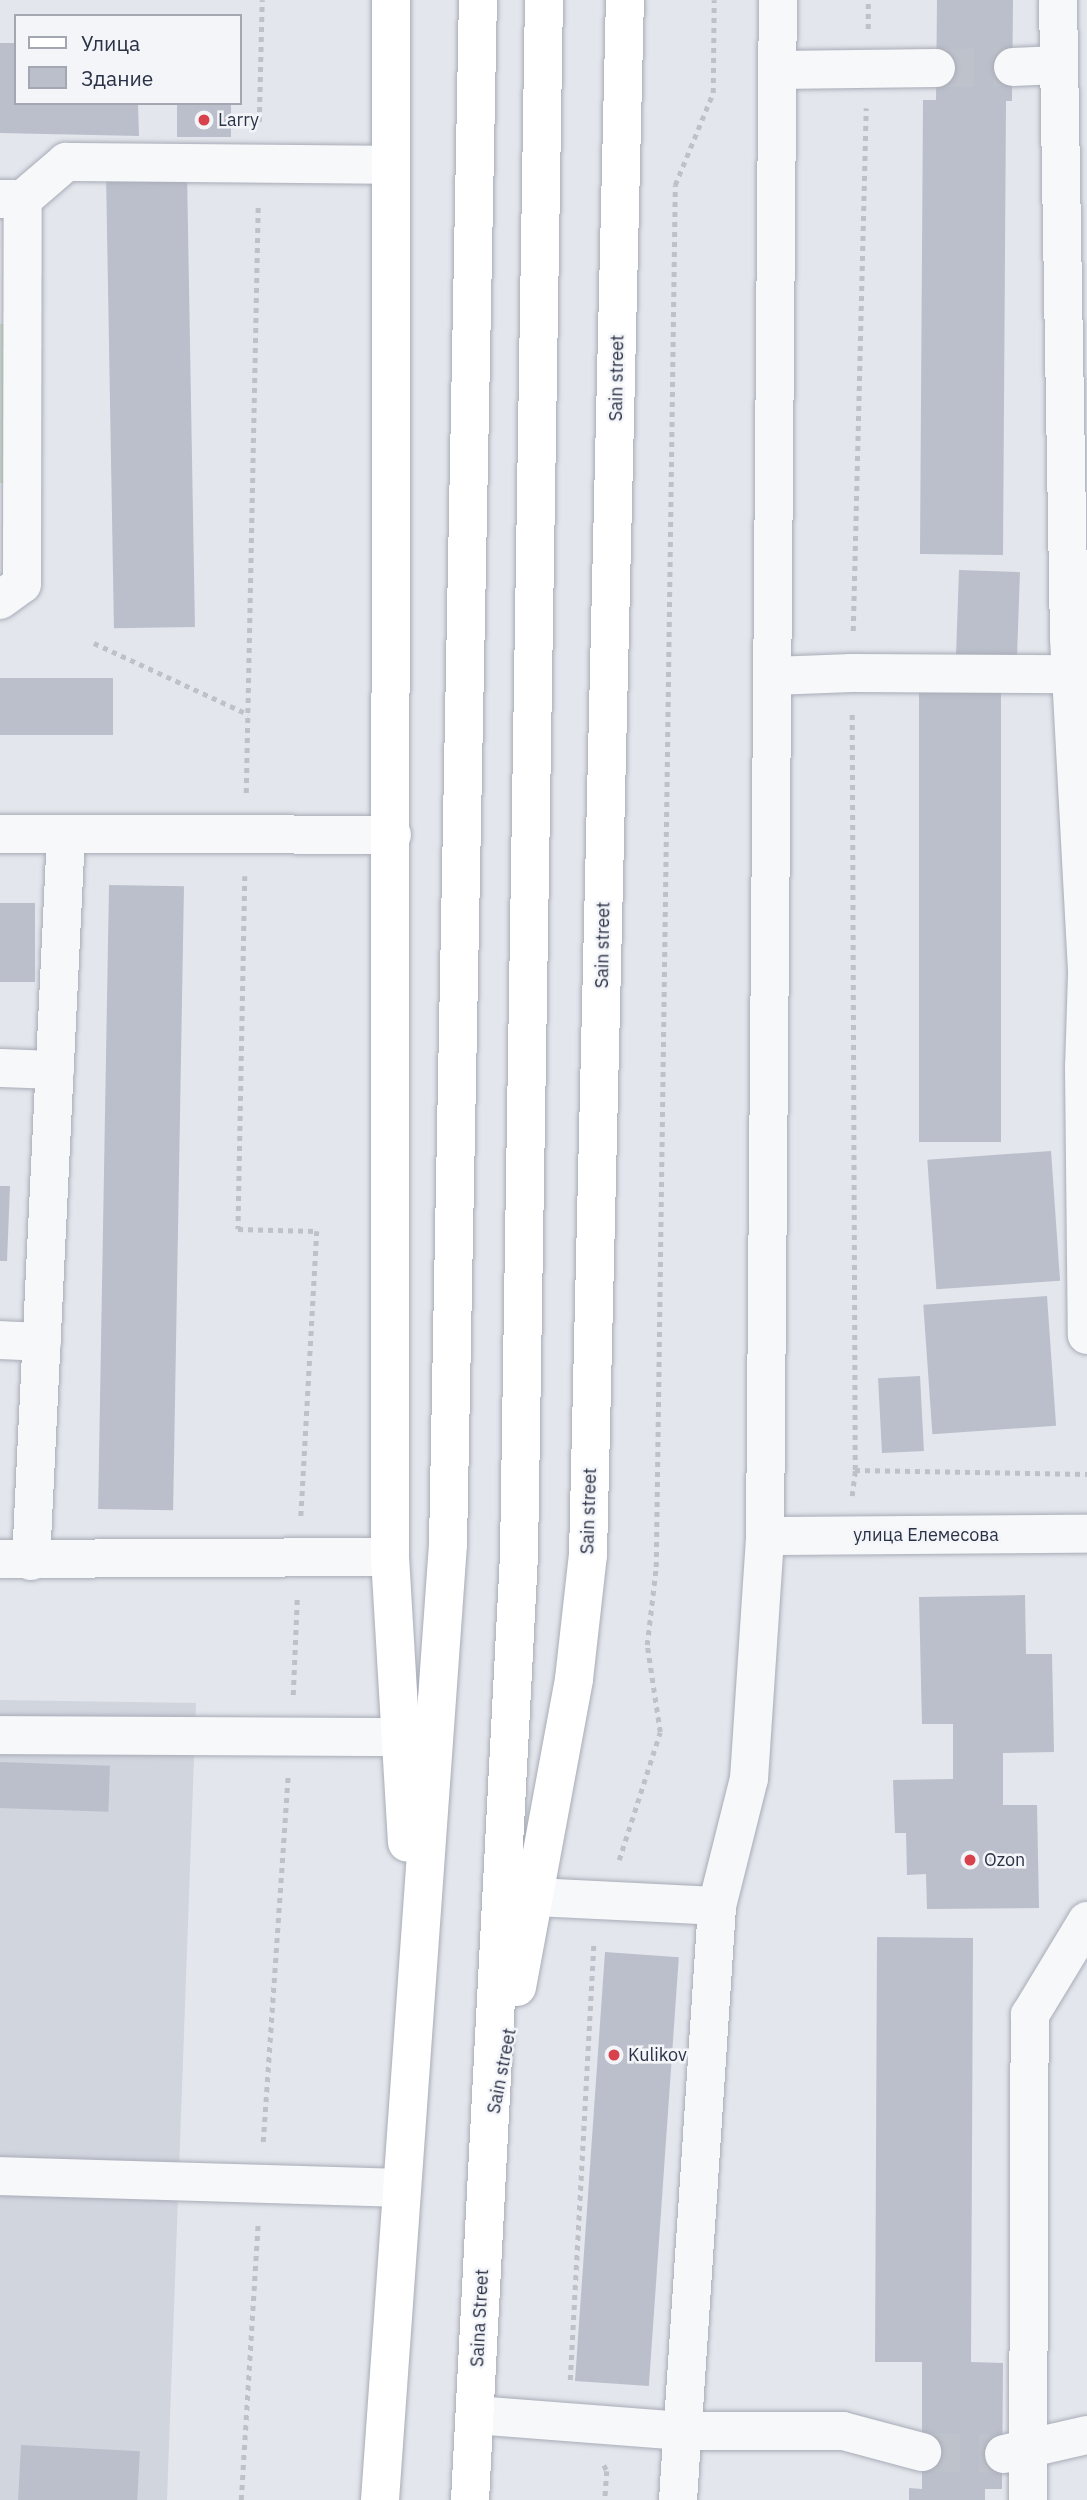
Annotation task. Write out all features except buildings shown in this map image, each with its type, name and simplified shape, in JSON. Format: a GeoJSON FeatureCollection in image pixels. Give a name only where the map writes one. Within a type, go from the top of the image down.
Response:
{"type":"FeatureCollection","features":[{"type":"Feature","properties":{"kind":"main road"},"geometry":{"type":"LineString","coordinates":[[391,0],[393,835],[390,1557],[417,1987]]}},
{"type":"Feature","properties":{"kind":"main road"},"geometry":{"type":"LineString","coordinates":[[380,2500],[448,1544],[478,0]]}},
{"type":"Feature","properties":{"kind":"main road","name":"Sain street"},"geometry":{"type":"LineString","coordinates":[[489,2137],[519,1554],[544,0]]}},
{"type":"Feature","properties":{"kind":"main road","name":"Sain street"},"geometry":{"type":"LineString","coordinates":[[489,2137],[574,1679],[589,1555],[625,0]]}},
{"type":"Feature","properties":{"kind":"main road","name":"Saina Street"},"geometry":{"type":"LineString","coordinates":[[470,2500],[489,2137]]}},
{"type":"Feature","properties":{"kind":"street"},"geometry":{"type":"LineString","coordinates":[[678,2500],[717,1906],[749,1779],[765,1536],[778,0]]}},
{"type":"Feature","properties":{"kind":"street"},"geometry":{"type":"LineString","coordinates":[[1058,0],[1087,974],[1084,1066],[1087,1335]]}},
{"type":"Feature","properties":{"kind":"street"},"geometry":{"type":"LineString","coordinates":[[1013,67],[1058,65]]}},
{"type":"Feature","properties":{"kind":"street"},"geometry":{"type":"LineString","coordinates":[[778,70],[936,68]]}},
{"type":"Feature","properties":{"kind":"street"},"geometry":{"type":"LineString","coordinates":[[0,600],[23,584],[12,199],[66,162],[391,165]]}},
{"type":"Feature","properties":{"kind":"street"},"geometry":{"type":"LineString","coordinates":[[773,676],[852,673],[1076,650]]}},
{"type":"Feature","properties":{"kind":"street"},"geometry":{"type":"LineString","coordinates":[[0,834],[393,835]]}},
{"type":"Feature","properties":{"kind":"street"},"geometry":{"type":"LineString","coordinates":[[66,834],[42,1342],[16,1560],[390,1557]]}},
{"type":"Feature","properties":{"kind":"street"},"geometry":{"type":"LineString","coordinates":[[0,1068],[55,1070]]}},
{"type":"Feature","properties":{"kind":"street"},"geometry":{"type":"LineString","coordinates":[[0,1340],[42,1342]]}},
{"type":"Feature","properties":{"kind":"street","name":"улица Елемесова"},"geometry":{"type":"LineString","coordinates":[[765,1536],[1087,1534]]}},
{"type":"Feature","properties":{"kind":"street"},"geometry":{"type":"LineString","coordinates":[[0,1735],[400,1737]]}},
{"type":"Feature","properties":{"kind":"street"},"geometry":{"type":"LineString","coordinates":[[534,1897],[717,1906]]}},
{"type":"Feature","properties":{"kind":"street"},"geometry":{"type":"LineString","coordinates":[[1028,2500],[1016,2451],[1030,2015],[1087,1921]]}},
{"type":"Feature","properties":{"kind":"street"},"geometry":{"type":"LineString","coordinates":[[0,2176],[401,2188]]}},
{"type":"Feature","properties":{"kind":"street"},"geometry":{"type":"LineString","coordinates":[[475,2415],[682,2431],[843,2431],[922,2452]]}},
{"type":"Feature","properties":{"kind":"street"},"geometry":{"type":"LineString","coordinates":[[1016,2451],[1087,2435]]}},
{"type":"Feature","properties":{"kind":"path"},"geometry":{"type":"LineString","coordinates":[[241,2500],[291,1737],[298,1559],[317,1231],[238,1229],[262,0]]}},
{"type":"Feature","properties":{"kind":"path"},"geometry":{"type":"LineString","coordinates":[[605,2500],[607,2471],[569,2394],[593,1944],[660,1732],[648,1645],[656,1567],[675,185],[713,93],[714,0]]}},
{"type":"Feature","properties":{"kind":"path"},"geometry":{"type":"LineString","coordinates":[[868,0],[852,673],[855,1470],[1087,1474]]}},
{"type":"Feature","properties":{"kind":"path"},"geometry":{"type":"LineString","coordinates":[[94,643],[248,714]]}},
{"type":"Feature","properties":{"kind":"shaded area"},"geometry":{"type":"Polygon","coordinates":[[[0,1700],[196,1703],[167,2500],[0,2500],[0,1700]]]}},
{"type":"Feature","properties":{"kind":"green space"},"geometry":{"type":"Polygon","coordinates":[[[0,324],[14,324],[10,483],[0,483],[0,324]]]}},
{"type":"Feature","properties":{"kind":"tunnel"},"geometry":{"type":"LineString","coordinates":[[936,68],[1013,67]]}},
{"type":"Feature","properties":{"kind":"tunnel"},"geometry":{"type":"LineString","coordinates":[[922,2452],[1002,2454]]}},
{"type":"Feature","properties":{"kind":"place","name":"Larry"},"geometry":{"type":"Point","coordinates":[204,120]}},
{"type":"Feature","properties":{"kind":"place","name":"Ozon"},"geometry":{"type":"Point","coordinates":[970,1860]}},
{"type":"Feature","properties":{"kind":"place","name":"Kulikov"},"geometry":{"type":"Point","coordinates":[614,2055]}}]}
